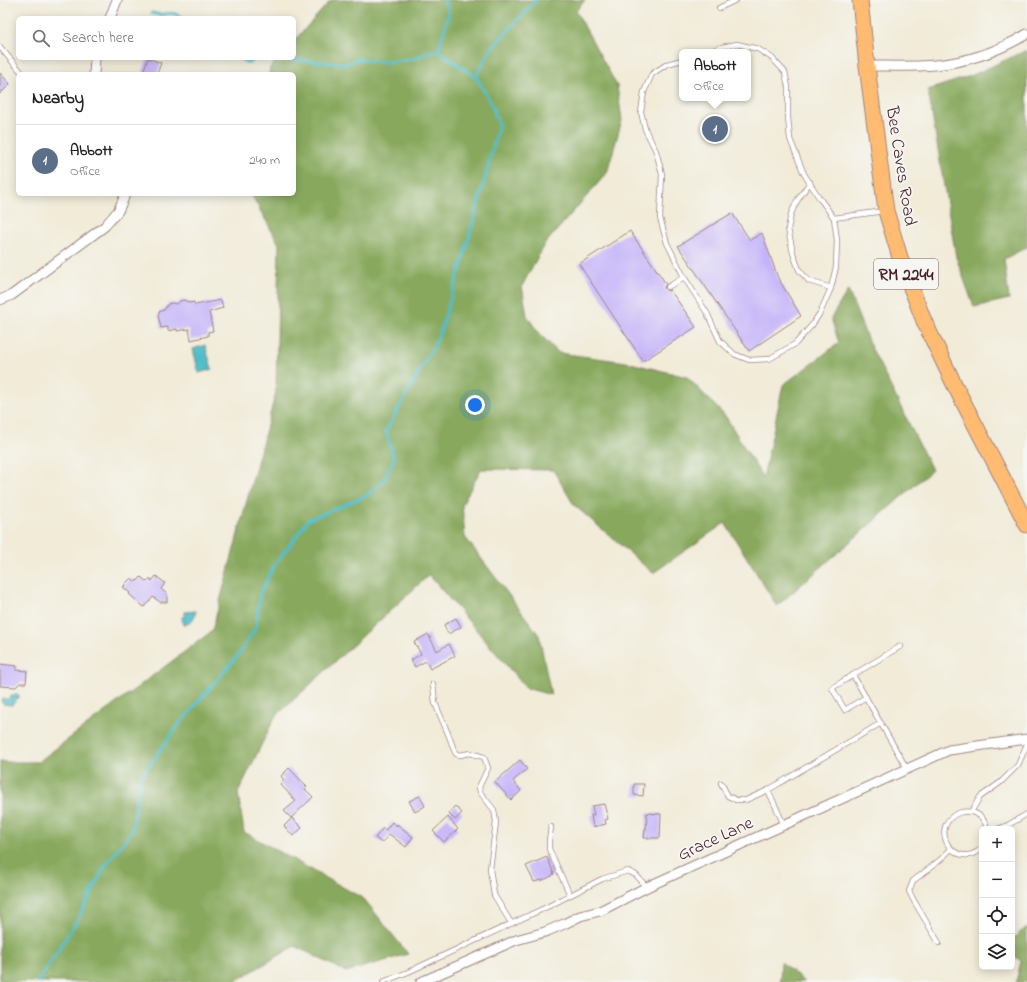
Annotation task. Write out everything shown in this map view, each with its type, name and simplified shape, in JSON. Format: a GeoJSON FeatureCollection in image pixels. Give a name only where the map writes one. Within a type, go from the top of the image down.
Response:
{"type":"FeatureCollection","features":[{"type":"Feature","properties":{"kind":"main road","name":"Bee Caves Road"},"geometry":{"type":"LineString","coordinates":[[860,0],[886,211],[902,264],[924,321],[955,386],[1027,525]]}},
{"type":"Feature","properties":{"kind":"street"},"geometry":{"type":"LineString","coordinates":[[111,16],[117,0]]}},
{"type":"Feature","properties":{"kind":"street"},"geometry":{"type":"LineString","coordinates":[[867,66],[929,66],[956,62],[994,50],[1027,34]]}},
{"type":"Feature","properties":{"kind":"street"},"geometry":{"type":"LineString","coordinates":[[94,72],[95,60]]}},
{"type":"Feature","properties":{"kind":"street"},"geometry":{"type":"LineString","coordinates":[[0,300],[12,295],[104,226],[118,211],[125,196]]}},
{"type":"Feature","properties":{"kind":"street","name":"Grace Lane"},"geometry":{"type":"LineString","coordinates":[[421,982],[516,940],[545,932],[580,916],[600,911],[648,887],[949,750],[1027,739]]}},
{"type":"Feature","properties":{"kind":"lane"},"geometry":{"type":"LineString","coordinates":[[718,8],[736,0]]}},
{"type":"Feature","properties":{"kind":"lane"},"geometry":{"type":"LineString","coordinates":[[679,61],[668,64],[652,74],[644,92],[640,112],[645,129],[656,151],[662,174],[660,218],[667,243],[684,277],[707,313],[720,341],[734,354],[749,360],[769,359],[795,344],[812,325],[820,313],[832,288],[836,267],[837,240],[834,218],[804,174],[790,139],[788,87],[785,72],[772,58],[758,49],[737,44],[716,49]]}},
{"type":"Feature","properties":{"kind":"lane"},"geometry":{"type":"LineString","coordinates":[[0,47],[21,72]]}},
{"type":"Feature","properties":{"kind":"lane"},"geometry":{"type":"LineString","coordinates":[[810,182],[796,202],[791,214],[788,229],[789,235],[799,270],[809,281],[832,288]]}},
{"type":"Feature","properties":{"kind":"lane"},"geometry":{"type":"LineString","coordinates":[[834,218],[886,211]]}},
{"type":"Feature","properties":{"kind":"lane"},"geometry":{"type":"LineString","coordinates":[[668,287],[684,277]]}},
{"type":"Feature","properties":{"kind":"lane"},"geometry":{"type":"LineString","coordinates":[[866,697],[845,710],[832,688],[901,646]]}},
{"type":"Feature","properties":{"kind":"lane"},"geometry":{"type":"LineString","coordinates":[[853,675],[907,769]]}},
{"type":"Feature","properties":{"kind":"lane"},"geometry":{"type":"LineString","coordinates":[[433,684],[435,703],[456,754],[460,755],[470,753],[484,757],[488,768],[479,787],[480,792],[494,810],[496,822],[490,870],[494,895],[511,923]]}},
{"type":"Feature","properties":{"kind":"lane"},"geometry":{"type":"LineString","coordinates":[[721,783],[728,796],[736,800],[746,800],[768,790],[881,723]]}},
{"type":"Feature","properties":{"kind":"lane"},"geometry":{"type":"LineString","coordinates":[[971,812],[980,797],[1001,782],[1018,765],[1027,744]]}},
{"type":"Feature","properties":{"kind":"lane"},"geometry":{"type":"LineString","coordinates":[[768,790],[784,825]]}},
{"type":"Feature","properties":{"kind":"lane"},"geometry":{"type":"LineString","coordinates":[[979,851],[965,855],[951,849],[947,844],[944,830],[951,817],[964,811],[978,814],[987,826]]}},
{"type":"Feature","properties":{"kind":"lane"},"geometry":{"type":"LineString","coordinates":[[1006,826],[1027,814]]}},
{"type":"Feature","properties":{"kind":"lane"},"geometry":{"type":"LineString","coordinates":[[551,827],[548,849],[570,895]]}},
{"type":"Feature","properties":{"kind":"lane"},"geometry":{"type":"LineString","coordinates":[[939,943],[909,891],[913,881],[940,860],[951,849]]}},
{"type":"Feature","properties":{"kind":"lane"},"geometry":{"type":"LineString","coordinates":[[383,982],[408,972],[602,879],[628,871],[636,875],[648,887]]}},
{"type":"Feature","properties":{"kind":"green space"},"geometry":{"type":"Polygon","coordinates":[[[331,0],[585,0],[576,11],[617,86],[622,120],[607,173],[544,245],[522,286],[527,316],[538,332],[559,353],[626,362],[687,377],[726,417],[763,478],[783,385],[839,343],[831,318],[848,290],[869,343],[932,470],[777,606],[725,523],[653,573],[574,505],[553,470],[481,469],[462,505],[465,537],[539,635],[551,695],[526,688],[429,575],[275,717],[238,793],[244,832],[364,899],[408,954],[346,972],[295,946],[234,982],[0,982],[0,762],[38,762],[212,631],[276,392],[279,244],[252,196],[296,196],[296,72],[269,72],[270,68],[277,60],[296,60],[296,39],[331,0]]]}},
{"type":"Feature","properties":{"kind":"green space"},"geometry":{"type":"Polygon","coordinates":[[[1027,50],[1027,247],[1004,259],[1009,299],[974,307],[956,257],[928,90],[973,75],[1027,50]]]}},
{"type":"Feature","properties":{"kind":"green space"},"geometry":{"type":"Polygon","coordinates":[[[1027,927],[1027,982],[1016,982],[1021,961],[1015,956],[1015,937],[1027,927]]]}},
{"type":"Feature","properties":{"kind":"green space"},"geometry":{"type":"Polygon","coordinates":[[[781,962],[804,982],[780,982],[781,962]]]}},
{"type":"Feature","properties":{"kind":"water"},"geometry":{"type":"Polygon","coordinates":[[[205,345],[212,369],[199,373],[193,349],[205,345]]]}},
{"type":"Feature","properties":{"kind":"water"},"geometry":{"type":"Polygon","coordinates":[[[196,611],[192,621],[183,625],[182,617],[185,616],[185,612],[196,611]]]}},
{"type":"Feature","properties":{"kind":"water"},"geometry":{"type":"Polygon","coordinates":[[[16,694],[19,695],[19,698],[16,699],[12,705],[2,703],[2,699],[8,699],[16,694]]]}},
{"type":"Feature","properties":{"kind":"building"},"geometry":{"type":"Polygon","coordinates":[[[147,60],[153,60],[161,63],[158,72],[143,72],[147,60]]]}},
{"type":"Feature","properties":{"kind":"building"},"geometry":{"type":"Polygon","coordinates":[[[0,73],[10,84],[0,94],[0,73]]]}},
{"type":"Feature","properties":{"kind":"building"},"geometry":{"type":"Polygon","coordinates":[[[732,213],[750,240],[762,233],[778,278],[801,316],[749,351],[678,246],[732,213]]]}},
{"type":"Feature","properties":{"kind":"building"},"geometry":{"type":"Polygon","coordinates":[[[630,231],[666,284],[664,287],[665,289],[668,291],[670,290],[696,327],[643,361],[579,264],[630,231]]]}},
{"type":"Feature","properties":{"kind":"building"},"geometry":{"type":"Polygon","coordinates":[[[184,300],[190,303],[194,302],[195,305],[221,300],[223,308],[209,312],[213,331],[208,332],[208,336],[191,340],[189,329],[168,331],[168,327],[161,328],[158,315],[159,312],[164,310],[168,304],[177,304],[184,300]]]}},
{"type":"Feature","properties":{"kind":"building"},"geometry":{"type":"Polygon","coordinates":[[[156,576],[165,583],[161,589],[167,594],[167,602],[160,602],[153,597],[144,607],[123,587],[131,578],[136,582],[141,577],[147,582],[150,578],[152,581],[156,576]]]}},
{"type":"Feature","properties":{"kind":"building"},"geometry":{"type":"Polygon","coordinates":[[[456,618],[461,627],[448,634],[444,625],[456,618]]]}},
{"type":"Feature","properties":{"kind":"building"},"geometry":{"type":"Polygon","coordinates":[[[428,634],[437,651],[449,644],[455,656],[430,669],[426,661],[415,667],[411,660],[421,654],[414,642],[428,634]]]}},
{"type":"Feature","properties":{"kind":"building"},"geometry":{"type":"Polygon","coordinates":[[[0,664],[17,666],[16,670],[27,671],[26,683],[20,683],[16,687],[0,686],[0,664]]]}},
{"type":"Feature","properties":{"kind":"building"},"geometry":{"type":"Polygon","coordinates":[[[520,760],[527,769],[513,781],[521,791],[511,800],[495,782],[520,760]]]}},
{"type":"Feature","properties":{"kind":"building"},"geometry":{"type":"Polygon","coordinates":[[[289,768],[307,787],[305,789],[313,797],[291,818],[284,811],[296,801],[280,784],[284,780],[281,776],[289,768]]]}},
{"type":"Feature","properties":{"kind":"building"},"geometry":{"type":"Polygon","coordinates":[[[634,784],[644,784],[643,796],[634,795],[634,784]]]}},
{"type":"Feature","properties":{"kind":"building"},"geometry":{"type":"Polygon","coordinates":[[[420,796],[425,806],[415,812],[409,801],[420,796]]]}},
{"type":"Feature","properties":{"kind":"building"},"geometry":{"type":"Polygon","coordinates":[[[604,804],[608,819],[605,820],[606,824],[593,827],[591,815],[594,815],[592,806],[604,804]]]}},
{"type":"Feature","properties":{"kind":"building"},"geometry":{"type":"Polygon","coordinates":[[[455,806],[462,813],[455,820],[448,813],[455,806]]]}},
{"type":"Feature","properties":{"kind":"building"},"geometry":{"type":"Polygon","coordinates":[[[647,813],[661,814],[660,838],[644,838],[647,813]]]}},
{"type":"Feature","properties":{"kind":"building"},"geometry":{"type":"Polygon","coordinates":[[[448,817],[458,829],[444,842],[433,831],[448,817]]]}},
{"type":"Feature","properties":{"kind":"building"},"geometry":{"type":"Polygon","coordinates":[[[292,818],[302,828],[293,836],[284,826],[292,818]]]}},
{"type":"Feature","properties":{"kind":"building"},"geometry":{"type":"Polygon","coordinates":[[[392,822],[397,826],[397,824],[413,837],[406,847],[389,834],[382,843],[375,838],[383,828],[386,830],[392,822]]]}},
{"type":"Feature","properties":{"kind":"building"},"geometry":{"type":"Polygon","coordinates":[[[547,857],[554,874],[541,881],[534,882],[526,866],[547,857]]]}},
{"type":"Feature","properties":{"kind":"waterway"},"geometry":{"type":"LineString","coordinates":[[438,51],[449,13],[444,0]]}},
{"type":"Feature","properties":{"kind":"waterway"},"geometry":{"type":"LineString","coordinates":[[38,982],[78,919],[105,866],[132,831],[140,778],[181,722],[239,654],[256,627],[260,594],[275,564],[308,520],[368,495],[384,480],[394,459],[386,431],[438,338],[463,260],[499,125],[491,103],[476,77],[490,50],[536,0]]}},
{"type":"Feature","properties":{"kind":"waterway"},"geometry":{"type":"LineString","coordinates":[[152,13],[170,13],[180,16]]}},
{"type":"Feature","properties":{"kind":"waterway"},"geometry":{"type":"LineString","coordinates":[[296,60],[345,64],[358,59],[385,62],[413,59],[430,51],[438,51],[476,77]]}},
{"type":"Feature","properties":{"kind":"waterway"},"geometry":{"type":"LineString","coordinates":[[242,60],[245,62],[254,60]]}},
{"type":"Feature","properties":{"kind":"waterway"},"geometry":{"type":"LineString","coordinates":[[280,60],[296,60]]}},
{"type":"Feature","properties":{"kind":"place","name":"Abbott"},"geometry":{"type":"Point","coordinates":[715,129]}}]}
